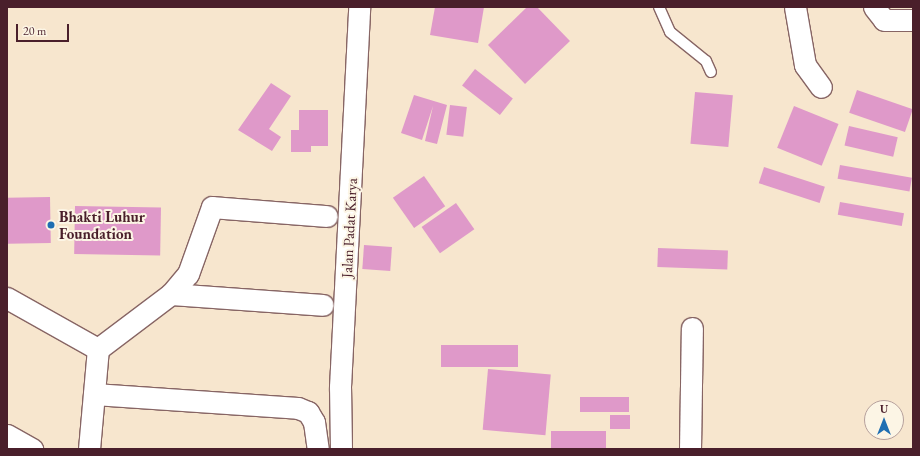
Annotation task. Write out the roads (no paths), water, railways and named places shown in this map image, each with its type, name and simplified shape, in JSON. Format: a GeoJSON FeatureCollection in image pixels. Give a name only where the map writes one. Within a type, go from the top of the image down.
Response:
{"type":"FeatureCollection","features":[{"type":"Feature","properties":{"kind":"street","name":"Jalan Padat Karya"},"geometry":{"type":"LineString","coordinates":[[341,449],[340,387],[359,7]]}},
{"type":"Feature","properties":{"kind":"street"},"geometry":{"type":"LineString","coordinates":[[795,7],[805,65],[821,87]]}},
{"type":"Feature","properties":{"kind":"street"},"geometry":{"type":"LineString","coordinates":[[874,7],[884,20],[913,20]]}},
{"type":"Feature","properties":{"kind":"street"},"geometry":{"type":"LineString","coordinates":[[89,449],[98,349],[171,294],[188,274],[212,207],[327,216]]}},
{"type":"Feature","properties":{"kind":"street"},"geometry":{"type":"LineString","coordinates":[[171,294],[323,305]]}},
{"type":"Feature","properties":{"kind":"street"},"geometry":{"type":"LineString","coordinates":[[7,298],[98,349]]}},
{"type":"Feature","properties":{"kind":"street"},"geometry":{"type":"LineString","coordinates":[[690,449],[692,328]]}},
{"type":"Feature","properties":{"kind":"street"},"geometry":{"type":"LineString","coordinates":[[94,394],[298,408],[308,412],[314,422],[318,449]]}},
{"type":"Feature","properties":{"kind":"street"},"geometry":{"type":"LineString","coordinates":[[7,435],[32,449]]}},
{"type":"Feature","properties":{"kind":"lane"},"geometry":{"type":"LineString","coordinates":[[659,7],[670,32],[706,61],[711,72]]}},
{"type":"Feature","properties":{"kind":"place","name":"Bhakti Luhur Foundation"},"geometry":{"type":"Point","coordinates":[51,225]}}]}
